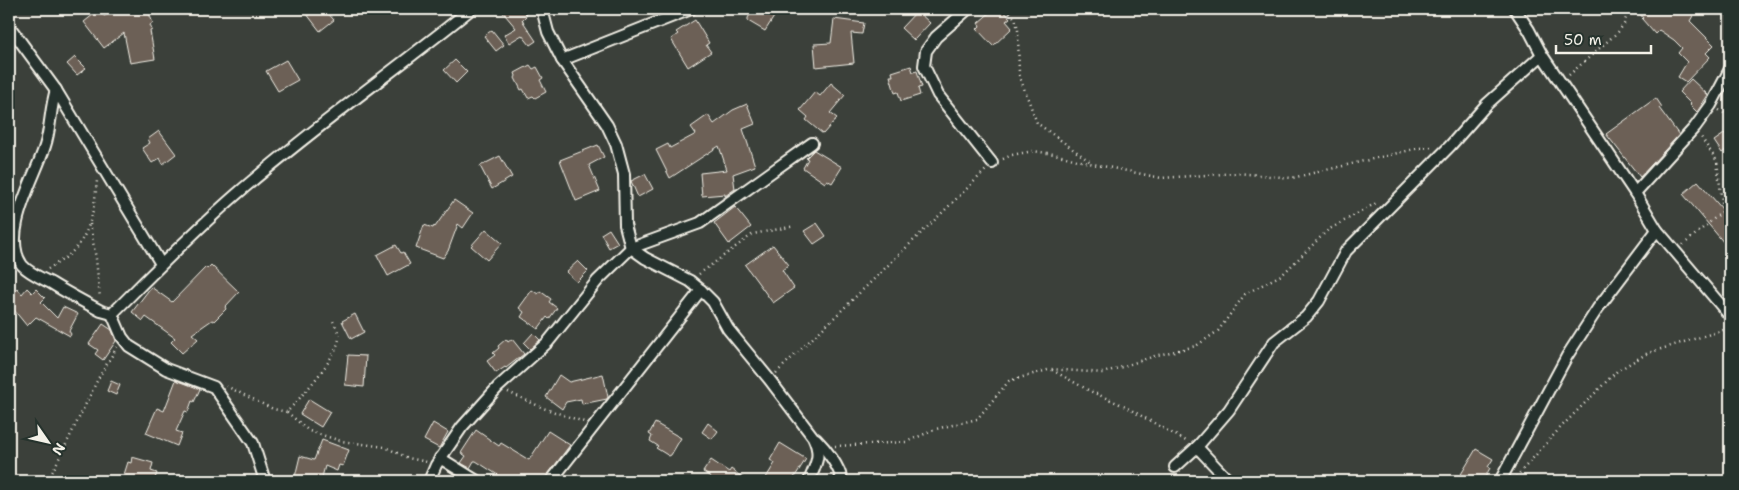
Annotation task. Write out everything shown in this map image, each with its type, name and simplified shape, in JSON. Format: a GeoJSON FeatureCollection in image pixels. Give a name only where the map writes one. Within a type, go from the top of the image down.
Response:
{"type":"FeatureCollection","features":[{"type":"Feature","properties":{"kind":"street"},"geometry":{"type":"LineString","coordinates":[[112,314],[161,264],[238,193],[348,104],[471,9]]}},
{"type":"Feature","properties":{"kind":"street"},"geometry":{"type":"LineString","coordinates":[[542,9],[548,32],[562,60],[606,125],[616,144],[624,174],[625,225],[631,248],[645,258],[690,281],[713,302],[728,329],[813,436],[824,446],[841,475],[842,481]]}},
{"type":"Feature","properties":{"kind":"street"},"geometry":{"type":"LineString","coordinates":[[562,60],[691,9]]}},
{"type":"Feature","properties":{"kind":"street"},"geometry":{"type":"LineString","coordinates":[[968,9],[936,37],[926,52],[924,66],[938,95],[992,163]]}},
{"type":"Feature","properties":{"kind":"street"},"geometry":{"type":"LineString","coordinates":[[1515,9],[1542,55],[1635,193],[1657,230],[1730,316]]}},
{"type":"Feature","properties":{"kind":"street"},"geometry":{"type":"LineString","coordinates":[[9,26],[56,90],[161,264]]}},
{"type":"Feature","properties":{"kind":"street"},"geometry":{"type":"LineString","coordinates":[[1175,467],[1197,447],[1230,410],[1274,342],[1306,317],[1319,301],[1346,251],[1450,146],[1487,104],[1542,55]]}},
{"type":"Feature","properties":{"kind":"street"},"geometry":{"type":"LineString","coordinates":[[1635,193],[1695,127],[1711,106],[1730,69]]}},
{"type":"Feature","properties":{"kind":"street"},"geometry":{"type":"LineString","coordinates":[[56,90],[52,102],[46,145],[14,223],[12,241],[17,258],[23,266],[101,311],[112,314]]}},
{"type":"Feature","properties":{"kind":"street"},"geometry":{"type":"LineString","coordinates":[[429,481],[438,462],[462,427],[498,387],[548,342],[598,280],[631,248],[700,223],[812,143]]}},
{"type":"Feature","properties":{"kind":"street"},"geometry":{"type":"LineString","coordinates":[[1500,481],[1567,356],[1598,308],[1657,230]]}},
{"type":"Feature","properties":{"kind":"street"},"geometry":{"type":"LineString","coordinates":[[551,481],[701,290]]}},
{"type":"Feature","properties":{"kind":"street"},"geometry":{"type":"LineString","coordinates":[[112,314],[122,337],[129,346],[166,369],[214,387],[253,444],[265,481]]}},
{"type":"Feature","properties":{"kind":"street"},"geometry":{"type":"LineString","coordinates":[[808,481],[818,459],[818,447],[813,436]]}},
{"type":"Feature","properties":{"kind":"street"},"geometry":{"type":"LineString","coordinates":[[1197,447],[1229,481]]}},
{"type":"Feature","properties":{"kind":"street"},"geometry":{"type":"LineString","coordinates":[[438,462],[477,481]]}},
{"type":"Feature","properties":{"kind":"path"},"geometry":{"type":"LineString","coordinates":[[1006,9],[1015,18],[1018,29],[1019,75],[1037,123],[1093,164]]}},
{"type":"Feature","properties":{"kind":"path"},"geometry":{"type":"LineString","coordinates":[[1560,82],[1618,32],[1624,24],[1629,9]]}},
{"type":"Feature","properties":{"kind":"path"},"geometry":{"type":"LineString","coordinates":[[1676,251],[1723,211],[1717,161],[1695,127]]}},
{"type":"Feature","properties":{"kind":"path"},"geometry":{"type":"LineString","coordinates":[[769,379],[992,163],[1012,155],[1033,152],[1054,154],[1161,178],[1237,173],[1292,178],[1419,148],[1450,146]]}},
{"type":"Feature","properties":{"kind":"path"},"geometry":{"type":"LineString","coordinates":[[38,276],[72,252],[83,239],[90,222],[96,194],[98,159]]}},
{"type":"Feature","properties":{"kind":"path"},"geometry":{"type":"LineString","coordinates":[[824,446],[906,442],[936,429],[978,419],[1009,381],[1051,369],[1103,373],[1158,355],[1196,346],[1218,330],[1245,294],[1283,274],[1328,230],[1381,200]]}},
{"type":"Feature","properties":{"kind":"path"},"geometry":{"type":"LineString","coordinates":[[90,222],[101,311]]}},
{"type":"Feature","properties":{"kind":"path"},"geometry":{"type":"LineString","coordinates":[[690,281],[753,234],[795,226]]}},
{"type":"Feature","properties":{"kind":"path"},"geometry":{"type":"LineString","coordinates":[[287,412],[316,379],[336,350],[339,336],[333,321]]}},
{"type":"Feature","properties":{"kind":"path"},"geometry":{"type":"LineString","coordinates":[[1511,481],[1520,474],[1562,426],[1616,371],[1648,353],[1730,328]]}},
{"type":"Feature","properties":{"kind":"path"},"geometry":{"type":"LineString","coordinates":[[48,481],[99,378],[122,337]]}},
{"type":"Feature","properties":{"kind":"path"},"geometry":{"type":"LineString","coordinates":[[1051,369],[1090,391],[1122,405],[1197,447]]}},
{"type":"Feature","properties":{"kind":"path"},"geometry":{"type":"LineString","coordinates":[[214,387],[228,386],[274,409],[287,412],[309,431],[342,441],[385,447],[408,458],[438,462]]}},
{"type":"Feature","properties":{"kind":"path"},"geometry":{"type":"LineString","coordinates":[[498,387],[542,408],[594,425]]}},
{"type":"Feature","properties":{"kind":"building"},"geometry":{"type":"Polygon","coordinates":[[[119,9],[147,9],[153,23],[150,25],[152,30],[150,31],[155,59],[130,63],[124,33],[104,48],[84,22],[99,10],[104,16],[119,9]]]}},
{"type":"Feature","properties":{"kind":"building"},"geometry":{"type":"Polygon","coordinates":[[[303,9],[324,9],[334,20],[320,31],[303,9]]]}},
{"type":"Feature","properties":{"kind":"building"},"geometry":{"type":"Polygon","coordinates":[[[500,9],[521,9],[527,15],[522,20],[536,41],[530,45],[522,35],[509,43],[504,35],[516,28],[500,9]]]}},
{"type":"Feature","properties":{"kind":"building"},"geometry":{"type":"Polygon","coordinates":[[[753,9],[779,9],[765,31],[748,21],[753,9]]]}},
{"type":"Feature","properties":{"kind":"building"},"geometry":{"type":"Polygon","coordinates":[[[994,9],[1002,9],[1010,18],[1006,21],[1012,28],[993,46],[977,29],[980,26],[978,23],[994,9]]]}},
{"type":"Feature","properties":{"kind":"building"},"geometry":{"type":"Polygon","coordinates":[[[1646,9],[1652,13],[1656,9],[1686,9],[1694,14],[1690,21],[1714,45],[1706,53],[1710,57],[1686,82],[1678,77],[1687,62],[1678,53],[1682,48],[1659,30],[1655,34],[1640,14],[1646,9]]]}},
{"type":"Feature","properties":{"kind":"building"},"geometry":{"type":"Polygon","coordinates":[[[917,11],[930,23],[914,40],[901,28],[917,11]]]}},
{"type":"Feature","properties":{"kind":"building"},"geometry":{"type":"Polygon","coordinates":[[[834,19],[864,23],[862,34],[851,33],[854,63],[816,67],[814,44],[831,43],[834,19]]]}},
{"type":"Feature","properties":{"kind":"building"},"geometry":{"type":"Polygon","coordinates":[[[695,20],[709,43],[706,45],[711,52],[688,67],[671,39],[678,34],[676,32],[695,20]]]}},
{"type":"Feature","properties":{"kind":"building"},"geometry":{"type":"Polygon","coordinates":[[[492,30],[504,45],[496,51],[484,36],[492,30]]]}},
{"type":"Feature","properties":{"kind":"building"},"geometry":{"type":"Polygon","coordinates":[[[75,57],[86,68],[77,75],[67,64],[75,57]]]}},
{"type":"Feature","properties":{"kind":"building"},"geometry":{"type":"Polygon","coordinates":[[[286,60],[298,80],[278,91],[266,71],[286,60]]]}},
{"type":"Feature","properties":{"kind":"building"},"geometry":{"type":"Polygon","coordinates":[[[455,60],[467,72],[456,83],[444,70],[455,60]]]}},
{"type":"Feature","properties":{"kind":"building"},"geometry":{"type":"Polygon","coordinates":[[[530,65],[533,69],[537,67],[543,78],[540,80],[546,92],[535,98],[533,96],[528,98],[523,89],[521,90],[515,78],[515,73],[530,65]]]}},
{"type":"Feature","properties":{"kind":"building"},"geometry":{"type":"Polygon","coordinates":[[[911,66],[913,72],[917,71],[922,87],[918,88],[920,95],[901,101],[898,92],[895,93],[890,76],[893,76],[892,72],[911,66]]]}},
{"type":"Feature","properties":{"kind":"building"},"geometry":{"type":"Polygon","coordinates":[[[1691,79],[1708,95],[1697,112],[1679,92],[1691,79]]]}},
{"type":"Feature","properties":{"kind":"building"},"geometry":{"type":"Polygon","coordinates":[[[831,83],[845,95],[830,113],[837,118],[823,134],[806,120],[808,117],[800,110],[815,92],[820,96],[831,83]]]}},
{"type":"Feature","properties":{"kind":"building"},"geometry":{"type":"Polygon","coordinates":[[[1656,98],[1662,107],[1659,108],[1679,135],[1640,177],[1606,134],[1656,98]]]}},
{"type":"Feature","properties":{"kind":"building"},"geometry":{"type":"Polygon","coordinates":[[[747,104],[755,124],[743,129],[755,166],[733,174],[735,189],[725,196],[725,194],[702,196],[700,173],[727,170],[719,146],[670,178],[656,150],[668,144],[670,148],[696,134],[691,127],[708,115],[714,124],[733,110],[747,104]]]}},
{"type":"Feature","properties":{"kind":"building"},"geometry":{"type":"Polygon","coordinates":[[[1730,130],[1730,147],[1722,153],[1714,141],[1730,130]]]}},
{"type":"Feature","properties":{"kind":"building"},"geometry":{"type":"Polygon","coordinates":[[[159,131],[176,154],[163,164],[160,158],[152,163],[142,148],[150,143],[148,139],[159,131]]]}},
{"type":"Feature","properties":{"kind":"building"},"geometry":{"type":"Polygon","coordinates":[[[598,145],[604,157],[589,165],[600,191],[576,201],[560,160],[598,145]]]}},
{"type":"Feature","properties":{"kind":"building"},"geometry":{"type":"Polygon","coordinates":[[[814,150],[842,167],[832,183],[827,180],[825,183],[803,168],[808,159],[806,158],[814,150]]]}},
{"type":"Feature","properties":{"kind":"building"},"geometry":{"type":"Polygon","coordinates":[[[500,156],[512,177],[492,189],[480,166],[500,156]]]}},
{"type":"Feature","properties":{"kind":"building"},"geometry":{"type":"Polygon","coordinates":[[[645,174],[653,189],[638,197],[631,181],[645,174]]]}},
{"type":"Feature","properties":{"kind":"building"},"geometry":{"type":"Polygon","coordinates":[[[1698,181],[1730,218],[1730,250],[1683,194],[1698,181]]]}},
{"type":"Feature","properties":{"kind":"building"},"geometry":{"type":"Polygon","coordinates":[[[454,200],[473,213],[463,228],[458,224],[448,251],[443,258],[416,248],[424,225],[435,227],[454,200]]]}},
{"type":"Feature","properties":{"kind":"building"},"geometry":{"type":"Polygon","coordinates":[[[735,207],[751,227],[729,244],[714,223],[735,207]]]}},
{"type":"Feature","properties":{"kind":"building"},"geometry":{"type":"Polygon","coordinates":[[[817,223],[826,236],[814,244],[804,231],[817,223]]]}},
{"type":"Feature","properties":{"kind":"building"},"geometry":{"type":"Polygon","coordinates":[[[486,229],[502,243],[487,260],[471,246],[486,229]]]}},
{"type":"Feature","properties":{"kind":"building"},"geometry":{"type":"Polygon","coordinates":[[[609,229],[618,243],[609,248],[601,234],[609,229]]]}},
{"type":"Feature","properties":{"kind":"building"},"geometry":{"type":"Polygon","coordinates":[[[396,245],[410,264],[388,276],[377,255],[396,245]]]}},
{"type":"Feature","properties":{"kind":"building"},"geometry":{"type":"Polygon","coordinates":[[[773,245],[789,265],[782,270],[794,288],[773,303],[745,265],[773,245]]]}},
{"type":"Feature","properties":{"kind":"building"},"geometry":{"type":"Polygon","coordinates":[[[578,261],[588,271],[577,282],[566,272],[578,261]]]}},
{"type":"Feature","properties":{"kind":"building"},"geometry":{"type":"Polygon","coordinates":[[[211,265],[239,292],[214,321],[212,320],[192,334],[198,339],[182,353],[171,342],[175,338],[146,317],[143,321],[132,312],[151,287],[172,302],[206,267],[207,269],[211,265]]]}},
{"type":"Feature","properties":{"kind":"building"},"geometry":{"type":"Polygon","coordinates":[[[17,288],[22,294],[27,288],[32,293],[36,289],[45,298],[41,302],[57,318],[63,307],[78,314],[69,331],[70,336],[36,317],[27,326],[9,304],[9,296],[17,288]]]}},
{"type":"Feature","properties":{"kind":"building"},"geometry":{"type":"Polygon","coordinates":[[[532,290],[538,294],[540,291],[551,299],[549,302],[557,308],[538,329],[521,317],[524,312],[519,308],[532,290]]]}},
{"type":"Feature","properties":{"kind":"building"},"geometry":{"type":"Polygon","coordinates":[[[355,314],[364,332],[351,339],[342,321],[355,314]]]}},
{"type":"Feature","properties":{"kind":"building"},"geometry":{"type":"Polygon","coordinates":[[[103,324],[112,330],[116,341],[103,360],[95,354],[98,350],[89,344],[103,324]]]}},
{"type":"Feature","properties":{"kind":"building"},"geometry":{"type":"Polygon","coordinates":[[[533,333],[540,340],[530,349],[524,343],[533,333]]]}},
{"type":"Feature","properties":{"kind":"building"},"geometry":{"type":"Polygon","coordinates":[[[506,339],[508,342],[512,339],[524,354],[496,373],[487,361],[495,355],[493,353],[506,339]]]}},
{"type":"Feature","properties":{"kind":"building"},"geometry":{"type":"Polygon","coordinates":[[[348,355],[366,356],[364,387],[345,385],[348,355]]]}},
{"type":"Feature","properties":{"kind":"building"},"geometry":{"type":"Polygon","coordinates":[[[603,374],[607,399],[582,404],[581,399],[566,402],[562,409],[546,397],[559,375],[569,382],[603,374]]]}},
{"type":"Feature","properties":{"kind":"building"},"geometry":{"type":"Polygon","coordinates":[[[176,380],[200,389],[194,402],[192,401],[188,412],[185,411],[176,431],[182,433],[177,446],[146,433],[157,408],[164,411],[176,380]]]}},
{"type":"Feature","properties":{"kind":"building"},"geometry":{"type":"Polygon","coordinates":[[[111,381],[120,385],[116,395],[107,391],[111,381]]]}},
{"type":"Feature","properties":{"kind":"building"},"geometry":{"type":"Polygon","coordinates":[[[309,399],[330,412],[321,427],[300,414],[309,399]]]}},
{"type":"Feature","properties":{"kind":"building"},"geometry":{"type":"Polygon","coordinates":[[[433,423],[448,432],[439,448],[424,440],[433,423]]]}},
{"type":"Feature","properties":{"kind":"building"},"geometry":{"type":"Polygon","coordinates":[[[655,423],[681,438],[669,456],[656,448],[658,446],[650,441],[652,436],[649,434],[655,423]]]}},
{"type":"Feature","properties":{"kind":"building"},"geometry":{"type":"Polygon","coordinates":[[[708,423],[718,431],[712,439],[702,432],[708,423]]]}},
{"type":"Feature","properties":{"kind":"building"},"geometry":{"type":"Polygon","coordinates":[[[476,430],[499,446],[501,443],[529,460],[548,431],[570,445],[544,481],[507,481],[476,461],[474,461],[470,468],[461,463],[466,456],[461,453],[476,430]]]}},
{"type":"Feature","properties":{"kind":"building"},"geometry":{"type":"Polygon","coordinates":[[[322,440],[349,450],[343,466],[339,465],[337,471],[325,466],[321,481],[294,481],[300,456],[314,460],[322,440]]]}},
{"type":"Feature","properties":{"kind":"building"},"geometry":{"type":"Polygon","coordinates":[[[780,443],[806,459],[792,481],[764,481],[775,463],[770,460],[780,443]]]}},
{"type":"Feature","properties":{"kind":"building"},"geometry":{"type":"Polygon","coordinates":[[[1476,449],[1493,459],[1483,481],[1457,481],[1476,449]]]}},
{"type":"Feature","properties":{"kind":"building"},"geometry":{"type":"Polygon","coordinates":[[[132,457],[153,463],[151,471],[157,473],[154,481],[122,481],[128,462],[131,463],[132,457]]]}},
{"type":"Feature","properties":{"kind":"building"},"geometry":{"type":"Polygon","coordinates":[[[711,460],[729,472],[731,469],[747,481],[708,481],[711,477],[703,472],[711,460]]]}}]}
